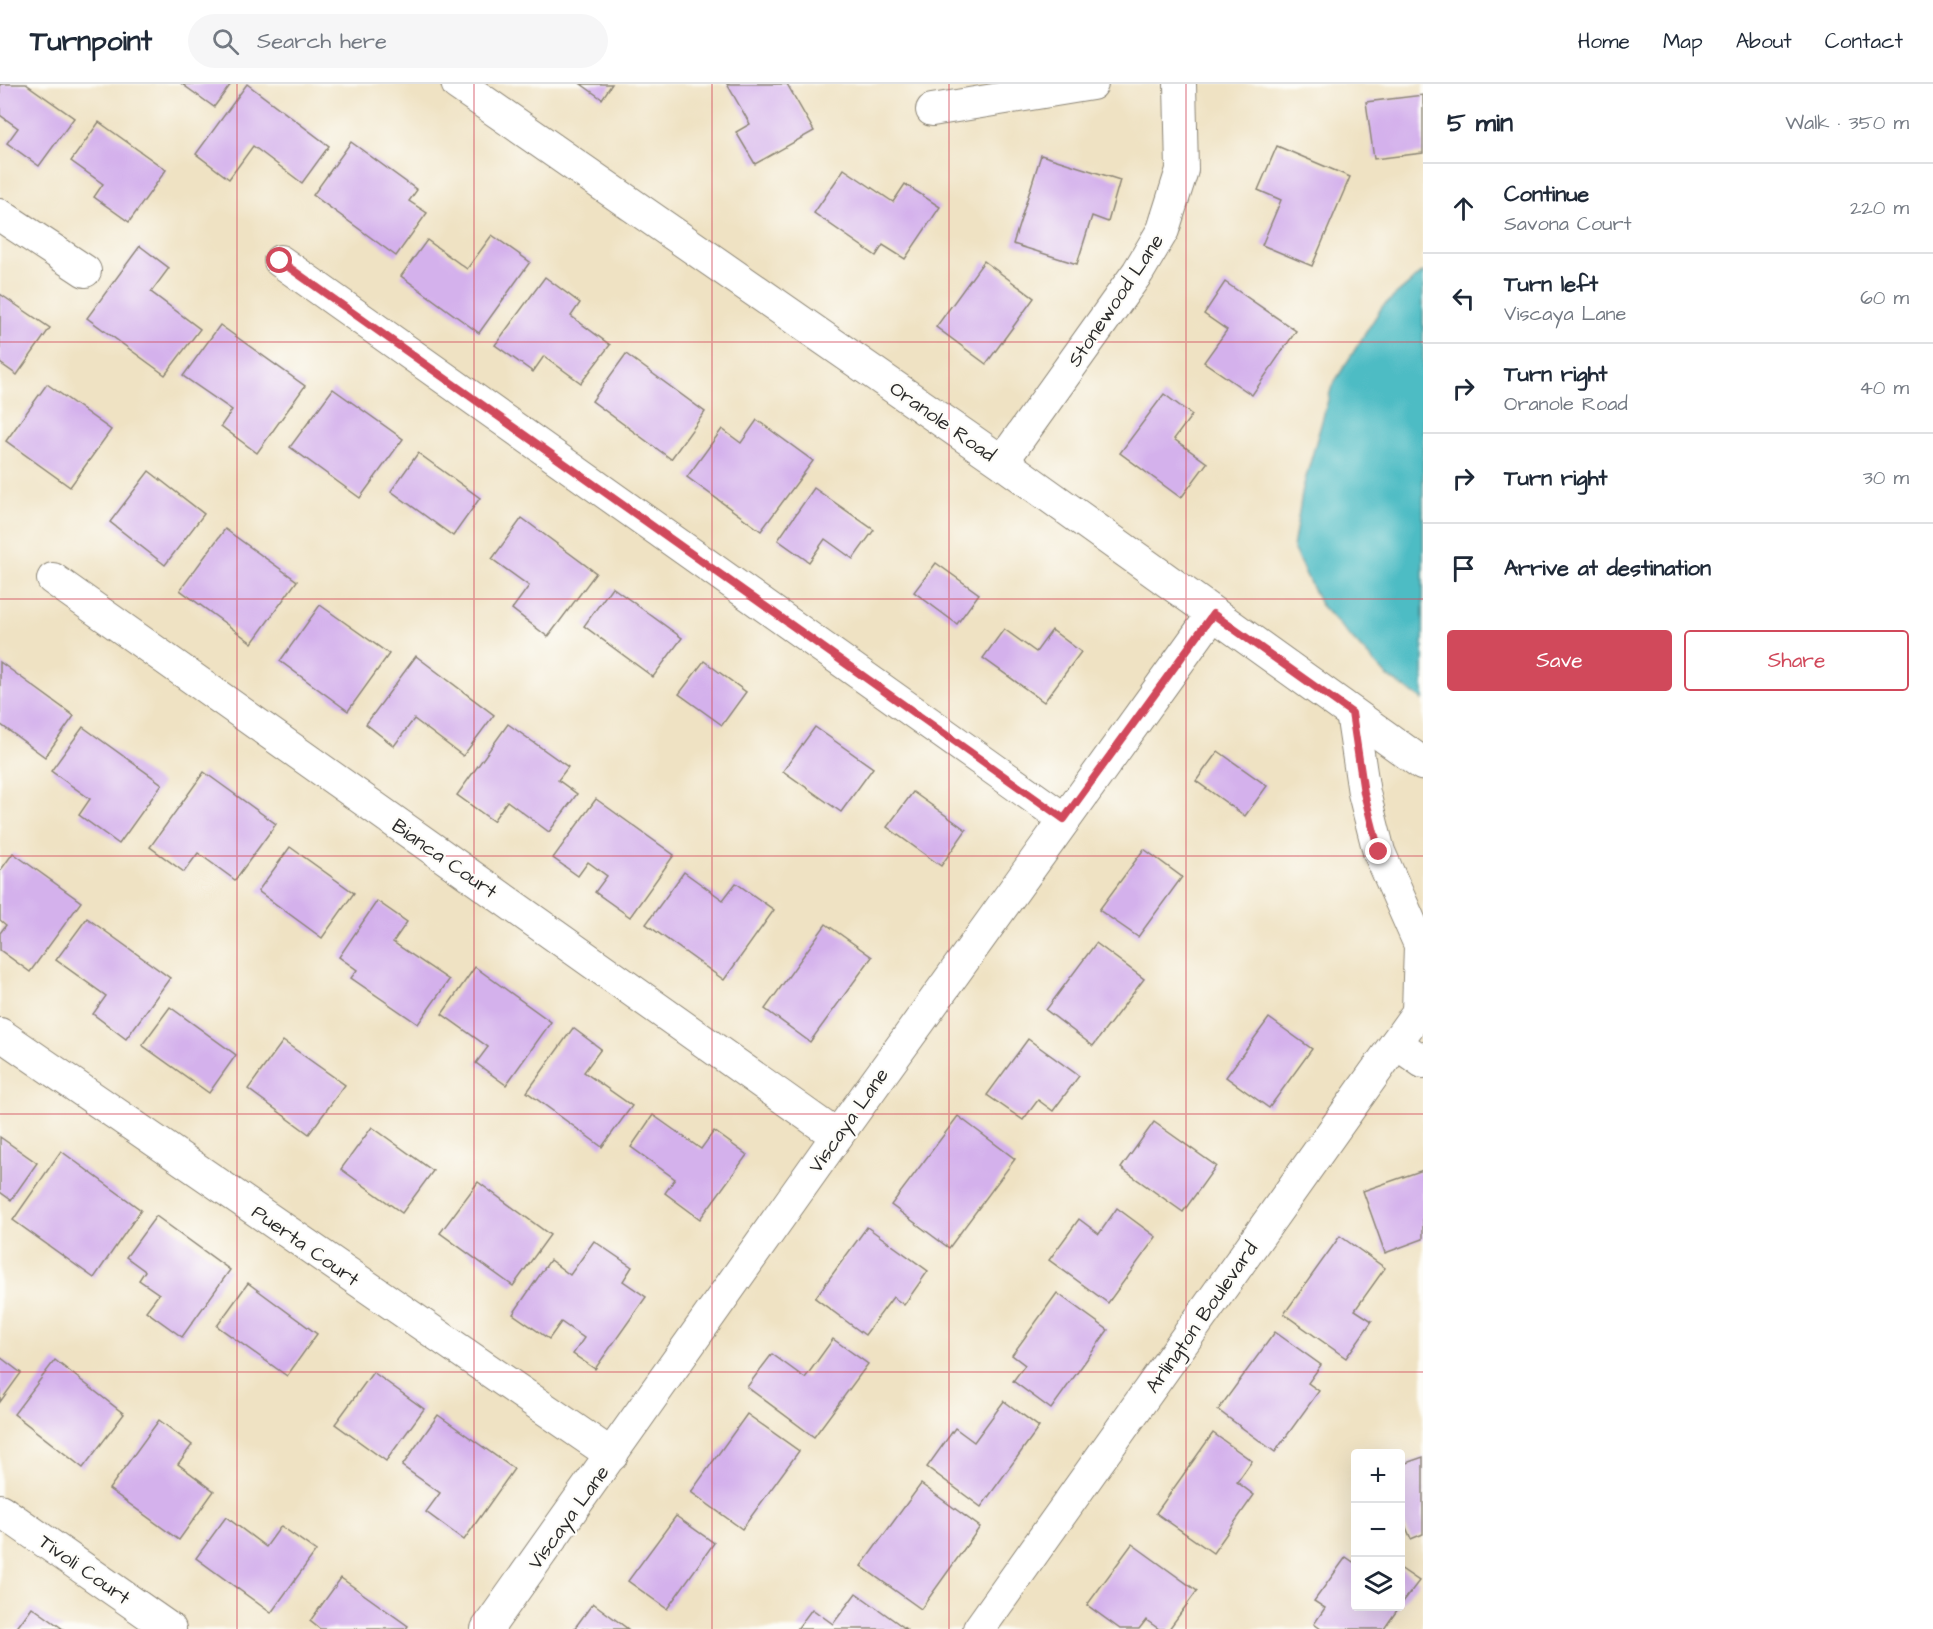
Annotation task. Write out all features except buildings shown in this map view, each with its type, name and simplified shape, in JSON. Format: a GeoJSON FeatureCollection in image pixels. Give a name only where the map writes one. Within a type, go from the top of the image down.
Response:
{"type":"FeatureCollection","features":[{"type":"Feature","properties":{"kind":"street","name":"Oranole Road"},"geometry":{"type":"LineString","coordinates":[[459,84],[1002,462],[1423,764]]}},
{"type":"Feature","properties":{"kind":"street"},"geometry":{"type":"LineString","coordinates":[[932,110],[1092,84]]}},
{"type":"Feature","properties":{"kind":"street","name":"Stonewood Lane"},"geometry":{"type":"LineString","coordinates":[[1002,462],[1138,272],[1163,230],[1182,170],[1180,84]]}},
{"type":"Feature","properties":{"kind":"street"},"geometry":{"type":"LineString","coordinates":[[0,215],[85,271]]}},
{"type":"Feature","properties":{"kind":"street"},"geometry":{"type":"LineString","coordinates":[[280,261],[1064,819]]}},
{"type":"Feature","properties":{"kind":"street","name":"Bianca Court"},"geometry":{"type":"LineString","coordinates":[[52,579],[837,1136]]}},
{"type":"Feature","properties":{"kind":"street","name":"Viscaya Lane"},"geometry":{"type":"LineString","coordinates":[[487,1629],[837,1136],[1213,614]]}},
{"type":"Feature","properties":{"kind":"street"},"geometry":{"type":"LineString","coordinates":[[1352,713],[1364,793],[1379,852],[1420,945],[1420,1009]]}},
{"type":"Feature","properties":{"kind":"street","name":"Arlington Boulevard"},"geometry":{"type":"LineString","coordinates":[[980,1629],[1420,1009]]}},
{"type":"Feature","properties":{"kind":"street","name":"Puerta Court"},"geometry":{"type":"LineString","coordinates":[[0,1034],[612,1455]]}},
{"type":"Feature","properties":{"kind":"street"},"geometry":{"type":"LineString","coordinates":[[1396,1043],[1423,1062]]}},
{"type":"Feature","properties":{"kind":"street","name":"Tivoli Court"},"geometry":{"type":"LineString","coordinates":[[0,1510],[170,1629]]}},
{"type":"Feature","properties":{"kind":"water"},"geometry":{"type":"Polygon","coordinates":[[[1423,272],[1423,700],[1387,676],[1320,604],[1293,548],[1303,488],[1332,386],[1382,307],[1423,272]]]}},
{"type":"Feature","properties":{"kind":"route"},"geometry":{"type":"LineString","coordinates":[[280,261],[1064,819],[1213,614],[1352,713],[1364,793],[1379,852]]}}]}
